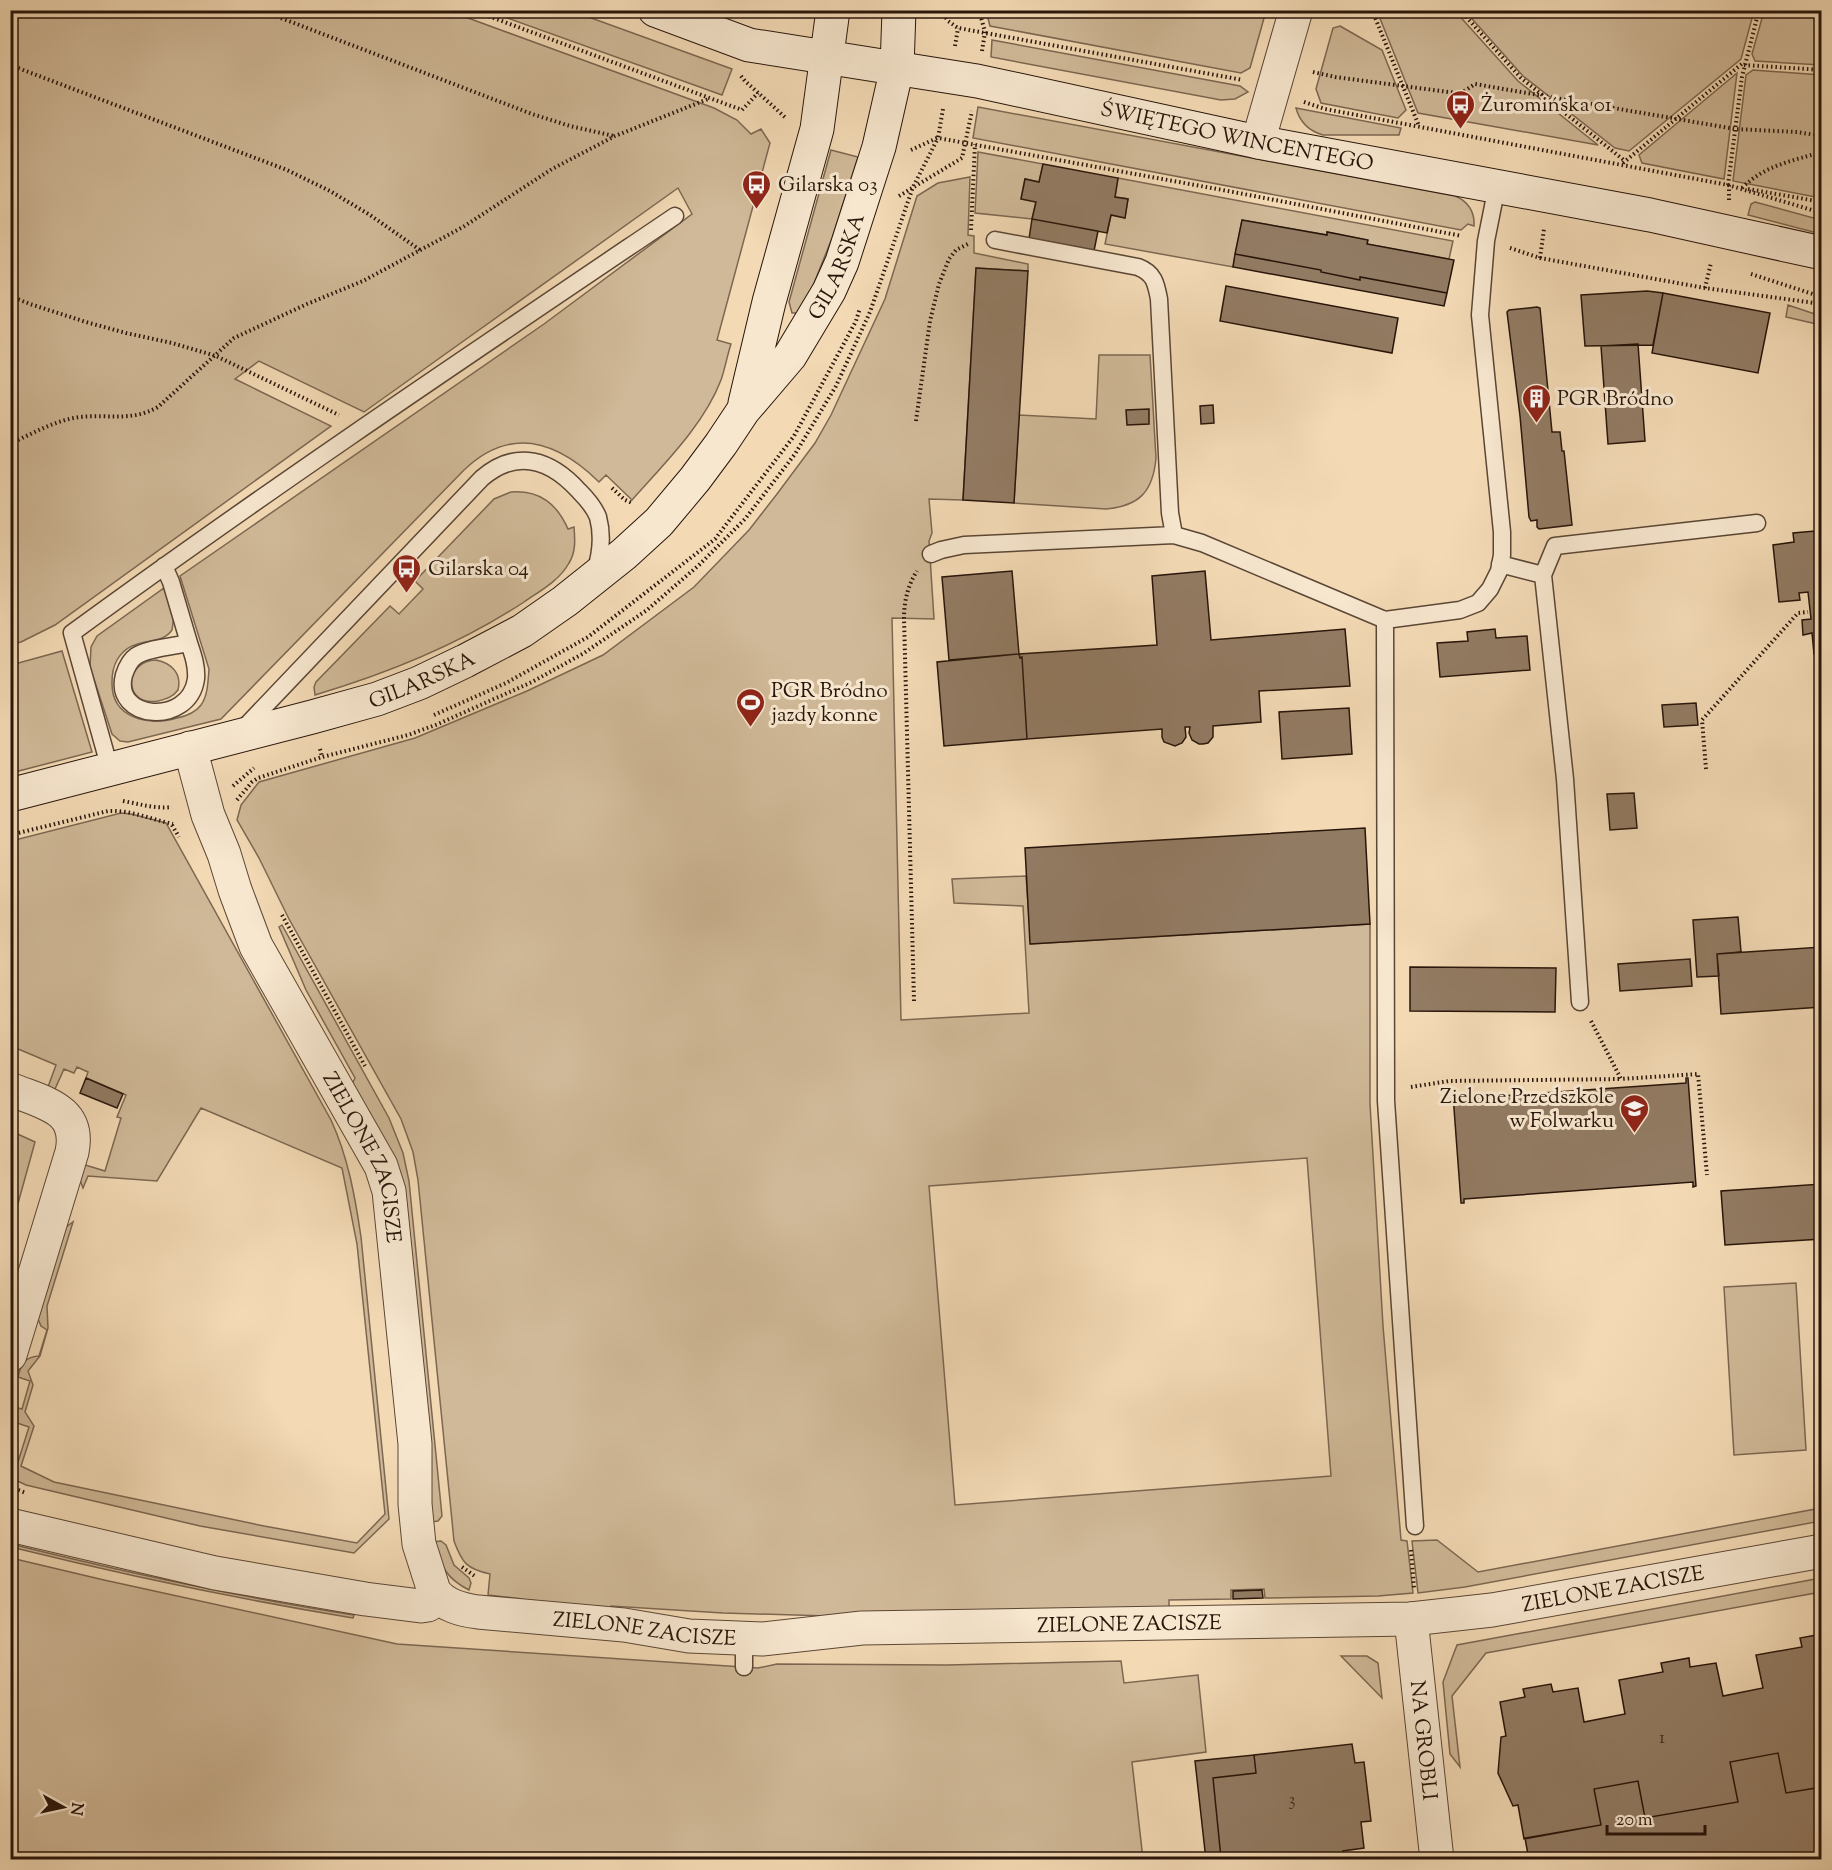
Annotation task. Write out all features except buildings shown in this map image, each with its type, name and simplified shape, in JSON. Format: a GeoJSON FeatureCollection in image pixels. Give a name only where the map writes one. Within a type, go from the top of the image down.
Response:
{"type":"FeatureCollection","features":[{"type":"Feature","properties":{"kind":"street","name":"ŚWIĘTEGO WINCENTEGO"},"geometry":{"type":"LineString","coordinates":[[655,10],[749,45],[999,85],[1258,142],[1650,215],[1821,253]]}},
{"type":"Feature","properties":{"kind":"street","name":"GILARSKA"},"geometry":{"type":"LineString","coordinates":[[743,411],[769,302],[817,129],[832,10]]}},
{"type":"Feature","properties":{"kind":"street","name":"GILARSKA"},"geometry":{"type":"LineString","coordinates":[[10,795],[377,699],[465,661],[522,631],[624,554],[659,522],[722,444],[743,411],[790,356],[830,291],[842,262],[879,147],[897,68],[899,10]]}},
{"type":"Feature","properties":{"kind":"street"},"geometry":{"type":"LineString","coordinates":[[1258,142],[1296,10]]}},
{"type":"Feature","properties":{"kind":"street","name":"ZIELONE ZACISZE"},"geometry":{"type":"LineString","coordinates":[[190,748],[208,815],[256,946],[381,1166],[389,1191],[415,1444],[414,1495],[419,1544],[434,1591],[437,1596],[452,1606],[470,1611],[624,1625],[689,1636],[744,1653],[776,1638],[862,1628],[1413,1608],[1492,1610],[1821,1551]]}},
{"type":"Feature","properties":{"kind":"street"},"geometry":{"type":"LineString","coordinates":[[10,1089],[60,1111],[71,1123],[74,1137],[72,1152],[10,1355]]}},
{"type":"Feature","properties":{"kind":"street"},"geometry":{"type":"LineString","coordinates":[[10,1525],[215,1573],[365,1599],[421,1606],[428,1605],[437,1596]]}},
{"type":"Feature","properties":{"kind":"street","name":"NA GROBLI"},"geometry":{"type":"LineString","coordinates":[[1413,1608],[1437,1860]]}},
{"type":"Feature","properties":{"kind":"lane"},"geometry":{"type":"LineString","coordinates":[[931,554],[964,545],[1174,535],[1202,543],[1385,620],[1460,610],[1478,603],[1490,589],[1500,564],[1502,532],[1480,315],[1486,241],[1497,186]]}},
{"type":"Feature","properties":{"kind":"lane"},"geometry":{"type":"LineString","coordinates":[[110,769],[72,633],[363,426],[675,216]]}},
{"type":"Feature","properties":{"kind":"lane"},"geometry":{"type":"LineString","coordinates":[[995,240],[1138,267],[1150,273],[1154,279],[1159,299],[1170,513],[1174,535]]}},
{"type":"Feature","properties":{"kind":"lane"},"geometry":{"type":"LineString","coordinates":[[236,736],[482,478],[494,469],[510,462],[534,461],[557,471],[589,501],[597,515],[601,533],[599,560],[593,579]]}},
{"type":"Feature","properties":{"kind":"lane"},"geometry":{"type":"LineString","coordinates":[[1580,1002],[1565,779],[1543,575],[1555,546],[1757,523]]}},
{"type":"Feature","properties":{"kind":"lane"},"geometry":{"type":"LineString","coordinates":[[1500,564],[1543,575]]}},
{"type":"Feature","properties":{"kind":"lane"},"geometry":{"type":"LineString","coordinates":[[164,566],[196,664],[196,678],[192,693],[178,707],[152,712],[136,707],[126,699],[123,691],[123,678],[135,656],[147,651],[189,643]]}},
{"type":"Feature","properties":{"kind":"lane"},"geometry":{"type":"LineString","coordinates":[[1385,620],[1386,1101],[1415,1527]]}},
{"type":"Feature","properties":{"kind":"path"},"geometry":{"type":"LineString","coordinates":[[260,10],[532,114],[581,129],[615,136]]}},
{"type":"Feature","properties":{"kind":"path"},"geometry":{"type":"LineString","coordinates":[[472,10],[742,110],[758,93]]}},
{"type":"Feature","properties":{"kind":"path"},"geometry":{"type":"LineString","coordinates":[[941,10],[955,26],[1252,82],[1325,109],[1623,163],[1821,202]]}},
{"type":"Feature","properties":{"kind":"path"},"geometry":{"type":"LineString","coordinates":[[1372,10],[1420,126]]}},
{"type":"Feature","properties":{"kind":"path"},"geometry":{"type":"LineString","coordinates":[[1460,10],[1521,78],[1623,163]]}},
{"type":"Feature","properties":{"kind":"path"},"geometry":{"type":"LineString","coordinates":[[1729,210],[1728,185],[1744,63],[1759,10]]}},
{"type":"Feature","properties":{"kind":"path"},"geometry":{"type":"LineString","coordinates":[[981,12],[985,32],[982,55]]}},
{"type":"Feature","properties":{"kind":"path"},"geometry":{"type":"LineString","coordinates":[[749,45],[740,74],[789,121]]}},
{"type":"Feature","properties":{"kind":"path"},"geometry":{"type":"LineString","coordinates":[[1623,163],[1744,63],[1821,70]]}},
{"type":"Feature","properties":{"kind":"path"},"geometry":{"type":"LineString","coordinates":[[10,65],[287,170],[360,209],[420,250]]}},
{"type":"Feature","properties":{"kind":"path"},"geometry":{"type":"LineString","coordinates":[[1313,72],[1403,87],[1459,93],[1475,84],[1735,129],[1797,132],[1821,136]]}},
{"type":"Feature","properties":{"kind":"path"},"geometry":{"type":"LineString","coordinates":[[10,444],[66,420],[81,417],[145,414],[158,407],[234,338],[363,281],[489,211],[552,169],[615,136],[708,99]]}},
{"type":"Feature","properties":{"kind":"path"},"geometry":{"type":"LineString","coordinates":[[896,204],[898,196],[962,158],[973,108]]}},
{"type":"Feature","properties":{"kind":"path"},"geometry":{"type":"LineString","coordinates":[[10,835],[108,810],[134,813],[172,825],[228,809],[258,778],[322,757],[408,735],[532,682],[584,653],[647,610],[699,565],[745,519],[795,454],[836,386],[870,312],[913,187],[938,138]]}},
{"type":"Feature","properties":{"kind":"path"},"geometry":{"type":"LineString","coordinates":[[966,142],[1486,241],[1540,258],[1705,288],[1821,304]]}},
{"type":"Feature","properties":{"kind":"path"},"geometry":{"type":"LineString","coordinates":[[975,144],[971,233],[995,240]]}},
{"type":"Feature","properties":{"kind":"path"},"geometry":{"type":"LineString","coordinates":[[1742,188],[1764,170],[1821,152]]}},
{"type":"Feature","properties":{"kind":"path"},"geometry":{"type":"LineString","coordinates":[[1728,185],[1821,213]]}},
{"type":"Feature","properties":{"kind":"path"},"geometry":{"type":"LineString","coordinates":[[1540,258],[1543,229],[1555,231]]}},
{"type":"Feature","properties":{"kind":"path"},"geometry":{"type":"LineString","coordinates":[[916,421],[930,321],[943,270],[949,259],[965,244],[995,240]]}},
{"type":"Feature","properties":{"kind":"path"},"geometry":{"type":"LineString","coordinates":[[1705,288],[1711,260]]}},
{"type":"Feature","properties":{"kind":"path"},"geometry":{"type":"LineString","coordinates":[[1744,271],[1821,297]]}},
{"type":"Feature","properties":{"kind":"path"},"geometry":{"type":"LineString","coordinates":[[11,297],[126,333],[216,356],[363,426]]}},
{"type":"Feature","properties":{"kind":"path"},"geometry":{"type":"LineString","coordinates":[[589,501],[608,484],[627,502],[637,502]]}},
{"type":"Feature","properties":{"kind":"path"},"geometry":{"type":"LineString","coordinates":[[914,1001],[904,605],[914,576],[931,554]]}},
{"type":"Feature","properties":{"kind":"path"},"geometry":{"type":"LineString","coordinates":[[1706,769],[1702,720],[1798,612],[1808,612]]}},
{"type":"Feature","properties":{"kind":"path"},"geometry":{"type":"LineString","coordinates":[[312,717],[322,757]]}},
{"type":"Feature","properties":{"kind":"path"},"geometry":{"type":"LineString","coordinates":[[172,825],[184,847]]}},
{"type":"Feature","properties":{"kind":"path"},"geometry":{"type":"LineString","coordinates":[[1606,1048],[1621,1079]]}},
{"type":"Feature","properties":{"kind":"path"},"geometry":{"type":"LineString","coordinates":[[1412,1087],[1449,1082],[1621,1079],[1698,1074],[1707,1175]]}},
{"type":"Feature","properties":{"kind":"path"},"geometry":{"type":"LineString","coordinates":[[1413,1608],[1410,1541],[1415,1527]]}},
{"type":"Feature","properties":{"kind":"shaded area"},"geometry":{"type":"Polygon","coordinates":[[[986,10],[1266,11],[1250,68],[1241,73],[990,26],[986,10]]]}},
{"type":"Feature","properties":{"kind":"shaded area"},"geometry":{"type":"Polygon","coordinates":[[[11,11],[449,11],[714,108],[737,120],[751,134],[761,129],[770,143],[717,340],[731,344],[714,397],[694,429],[632,500],[606,475],[599,482],[567,456],[550,448],[516,443],[499,447],[482,456],[464,470],[221,719],[128,742],[120,741],[112,734],[90,667],[91,647],[97,636],[164,588],[174,616],[172,630],[160,639],[138,644],[123,652],[113,671],[113,694],[125,712],[144,720],[166,720],[193,712],[201,705],[205,697],[209,669],[180,576],[544,324],[692,214],[678,188],[364,412],[259,361],[235,379],[331,426],[55,625],[21,642],[11,644],[11,11]]]}},
{"type":"Feature","properties":{"kind":"shaded area"},"geometry":{"type":"Polygon","coordinates":[[[488,11],[572,11],[732,69],[722,95],[488,11]]]}},
{"type":"Feature","properties":{"kind":"shaded area"},"geometry":{"type":"Polygon","coordinates":[[[1377,11],[1455,11],[1518,81],[1598,145],[1418,113],[1377,11]]]}},
{"type":"Feature","properties":{"kind":"shaded area"},"geometry":{"type":"Polygon","coordinates":[[[1465,11],[1754,11],[1741,59],[1629,151],[1615,148],[1523,76],[1465,11]]]}},
{"type":"Feature","properties":{"kind":"shaded area"},"geometry":{"type":"Polygon","coordinates":[[[1764,11],[1821,11],[1821,65],[1755,61],[1752,54],[1764,11]]]}},
{"type":"Feature","properties":{"kind":"shaded area"},"geometry":{"type":"Polygon","coordinates":[[[1340,26],[1382,50],[1406,110],[1398,118],[1321,103],[1316,89],[1333,28],[1340,26]]]}},
{"type":"Feature","properties":{"kind":"shaded area"},"geometry":{"type":"Polygon","coordinates":[[[992,40],[1240,86],[1248,92],[1235,99],[1221,100],[991,57],[992,40]]]}},
{"type":"Feature","properties":{"kind":"shaded area"},"geometry":{"type":"Polygon","coordinates":[[[1753,70],[1821,75],[1821,198],[1733,181],[1746,75],[1753,70]]]}},
{"type":"Feature","properties":{"kind":"shaded area"},"geometry":{"type":"Polygon","coordinates":[[[1737,73],[1724,179],[1642,163],[1639,155],[1737,73]]]}},
{"type":"Feature","properties":{"kind":"shaded area"},"geometry":{"type":"Polygon","coordinates":[[[978,107],[1455,196],[1470,208],[1474,226],[1468,224],[1461,230],[973,138],[978,107]]]}},
{"type":"Feature","properties":{"kind":"shaded area"},"geometry":{"type":"Polygon","coordinates":[[[1296,108],[1401,128],[1399,135],[1323,135],[1306,126],[1296,108]]]}},
{"type":"Feature","properties":{"kind":"shaded area"},"geometry":{"type":"Polygon","coordinates":[[[831,150],[858,157],[832,238],[803,311],[792,313],[789,302],[831,150]]]}},
{"type":"Feature","properties":{"kind":"shaded area"},"geometry":{"type":"Polygon","coordinates":[[[978,152],[1043,164],[1039,182],[1025,179],[1021,199],[1036,202],[1032,219],[975,213],[978,152]]]}},
{"type":"Feature","properties":{"kind":"shaded area"},"geometry":{"type":"Polygon","coordinates":[[[970,177],[968,235],[974,236],[974,253],[1028,264],[1028,271],[976,268],[963,500],[929,499],[934,619],[892,618],[901,1020],[1029,1013],[1023,906],[954,903],[952,879],[1026,876],[1031,944],[1370,924],[1370,1104],[1383,1326],[1401,1540],[1407,1541],[1413,1593],[1378,1596],[1265,1598],[1264,1589],[1231,1590],[1231,1599],[1169,1600],[1169,1612],[862,1617],[723,1613],[611,1606],[610,1616],[522,1606],[522,1599],[488,1595],[490,1574],[466,1564],[454,1541],[418,1180],[413,1152],[401,1119],[289,919],[259,858],[237,820],[241,805],[259,782],[415,738],[527,691],[603,655],[694,587],[749,530],[815,443],[831,415],[885,299],[917,196],[938,183],[970,177]],[[1307,1158],[929,1186],[955,1505],[1331,1476],[1307,1158]]]}},
{"type":"Feature","properties":{"kind":"shaded area"},"geometry":{"type":"Polygon","coordinates":[[[1118,178],[1453,241],[1449,259],[1367,244],[1367,240],[1327,232],[1327,235],[1242,220],[1233,267],[1105,244],[1111,215],[1125,217],[1128,199],[1115,197],[1118,178]]]}},
{"type":"Feature","properties":{"kind":"shaded area"},"geometry":{"type":"Polygon","coordinates":[[[1755,202],[1821,220],[1821,234],[1748,215],[1751,204],[1755,202]]]}},
{"type":"Feature","properties":{"kind":"shaded area"},"geometry":{"type":"Polygon","coordinates":[[[1788,305],[1821,316],[1821,325],[1786,317],[1788,305]]]}},
{"type":"Feature","properties":{"kind":"shaded area"},"geometry":{"type":"Polygon","coordinates":[[[1099,355],[1150,355],[1156,458],[1152,480],[1148,488],[1136,501],[1106,509],[1014,503],[1019,415],[1096,419],[1099,355]]]}},
{"type":"Feature","properties":{"kind":"shaded area"},"geometry":{"type":"Polygon","coordinates":[[[511,492],[531,493],[539,496],[559,512],[568,529],[574,527],[573,554],[560,575],[543,589],[499,617],[449,645],[397,667],[315,695],[316,682],[390,606],[399,614],[423,589],[415,581],[494,499],[511,492]]]}},
{"type":"Feature","properties":{"kind":"shaded area"},"geometry":{"type":"Polygon","coordinates":[[[62,651],[92,752],[11,773],[11,665],[62,651]]]}},
{"type":"Feature","properties":{"kind":"shaded area"},"geometry":{"type":"Polygon","coordinates":[[[156,660],[167,664],[177,674],[178,690],[167,698],[147,701],[138,697],[133,691],[133,675],[137,668],[145,662],[156,660]]]}},
{"type":"Feature","properties":{"kind":"shaded area"},"geometry":{"type":"Polygon","coordinates":[[[121,813],[166,823],[331,1120],[342,1148],[361,1237],[389,1519],[354,1553],[200,1526],[26,1485],[11,1478],[11,1463],[17,1465],[29,1427],[11,1421],[10,1406],[22,1409],[30,1381],[18,1377],[19,1372],[27,1360],[39,1356],[47,1330],[41,1326],[38,1319],[66,1227],[73,1222],[47,1306],[48,1328],[40,1356],[28,1371],[33,1385],[25,1412],[34,1426],[21,1466],[54,1482],[357,1543],[385,1514],[357,1244],[342,1168],[201,1108],[157,1181],[88,1176],[83,1188],[80,1180],[82,1164],[105,1171],[121,1118],[117,1117],[126,1095],[86,1078],[88,1072],[77,1067],[74,1073],[64,1069],[53,1090],[48,1087],[56,1065],[11,1046],[11,841],[121,813]]]}},
{"type":"Feature","properties":{"kind":"shaded area"},"geometry":{"type":"Polygon","coordinates":[[[282,925],[389,1118],[403,1153],[409,1181],[442,1516],[438,1521],[431,1522],[400,1208],[350,1088],[355,1078],[306,990],[279,927],[282,925]]]}},
{"type":"Feature","properties":{"kind":"shaded area"},"geometry":{"type":"Polygon","coordinates":[[[11,1131],[35,1142],[14,1218],[10,1217],[11,1131]]]}},
{"type":"Feature","properties":{"kind":"shaded area"},"geometry":{"type":"Polygon","coordinates":[[[1796,1283],[1806,1450],[1734,1455],[1724,1287],[1796,1283]]]}},
{"type":"Feature","properties":{"kind":"shaded area"},"geometry":{"type":"Polygon","coordinates":[[[1821,1508],[1821,1521],[1465,1587],[1418,1593],[1412,1541],[1437,1540],[1478,1572],[1821,1508]]]}},
{"type":"Feature","properties":{"kind":"shaded area"},"geometry":{"type":"Polygon","coordinates":[[[441,1541],[446,1545],[454,1565],[469,1578],[471,1583],[469,1590],[449,1576],[445,1570],[433,1542],[441,1541]]]}},
{"type":"Feature","properties":{"kind":"shaded area"},"geometry":{"type":"Polygon","coordinates":[[[11,1544],[181,1583],[354,1615],[353,1618],[181,1586],[11,1547],[11,1544]]]}},
{"type":"Feature","properties":{"kind":"shaded area"},"geometry":{"type":"Polygon","coordinates":[[[11,1558],[397,1644],[758,1668],[777,1664],[947,1665],[1121,1661],[1124,1683],[1198,1675],[1206,1752],[1132,1762],[1143,1859],[11,1860],[11,1558]]]}},
{"type":"Feature","properties":{"kind":"shaded area"},"geometry":{"type":"Polygon","coordinates":[[[1821,1578],[1821,1592],[1486,1653],[1452,1696],[1460,1767],[1450,1754],[1443,1682],[1457,1645],[1821,1578]]]}},
{"type":"Feature","properties":{"kind":"shaded area"},"geometry":{"type":"Polygon","coordinates":[[[1341,1656],[1367,1656],[1378,1663],[1382,1698],[1341,1656]]]}},
{"type":"Feature","properties":{"kind":"place","name":"Żuromińska 01"},"geometry":{"type":"Point","coordinates":[1460,130]}},
{"type":"Feature","properties":{"kind":"place","name":"Gilarska 03"},"geometry":{"type":"Point","coordinates":[757,210]}},
{"type":"Feature","properties":{"kind":"place","name":"PGR Bródno"},"geometry":{"type":"Point","coordinates":[1536,424]}},
{"type":"Feature","properties":{"kind":"place","name":"Gilarska 04"},"geometry":{"type":"Point","coordinates":[407,594]}},
{"type":"Feature","properties":{"kind":"place","name":"PGR Bródno jazdy konne"},"geometry":{"type":"Point","coordinates":[750,728]}},
{"type":"Feature","properties":{"kind":"place","name":"Zielone Przedszkole w Folwarku"},"geometry":{"type":"Point","coordinates":[1635,1134]}}]}
